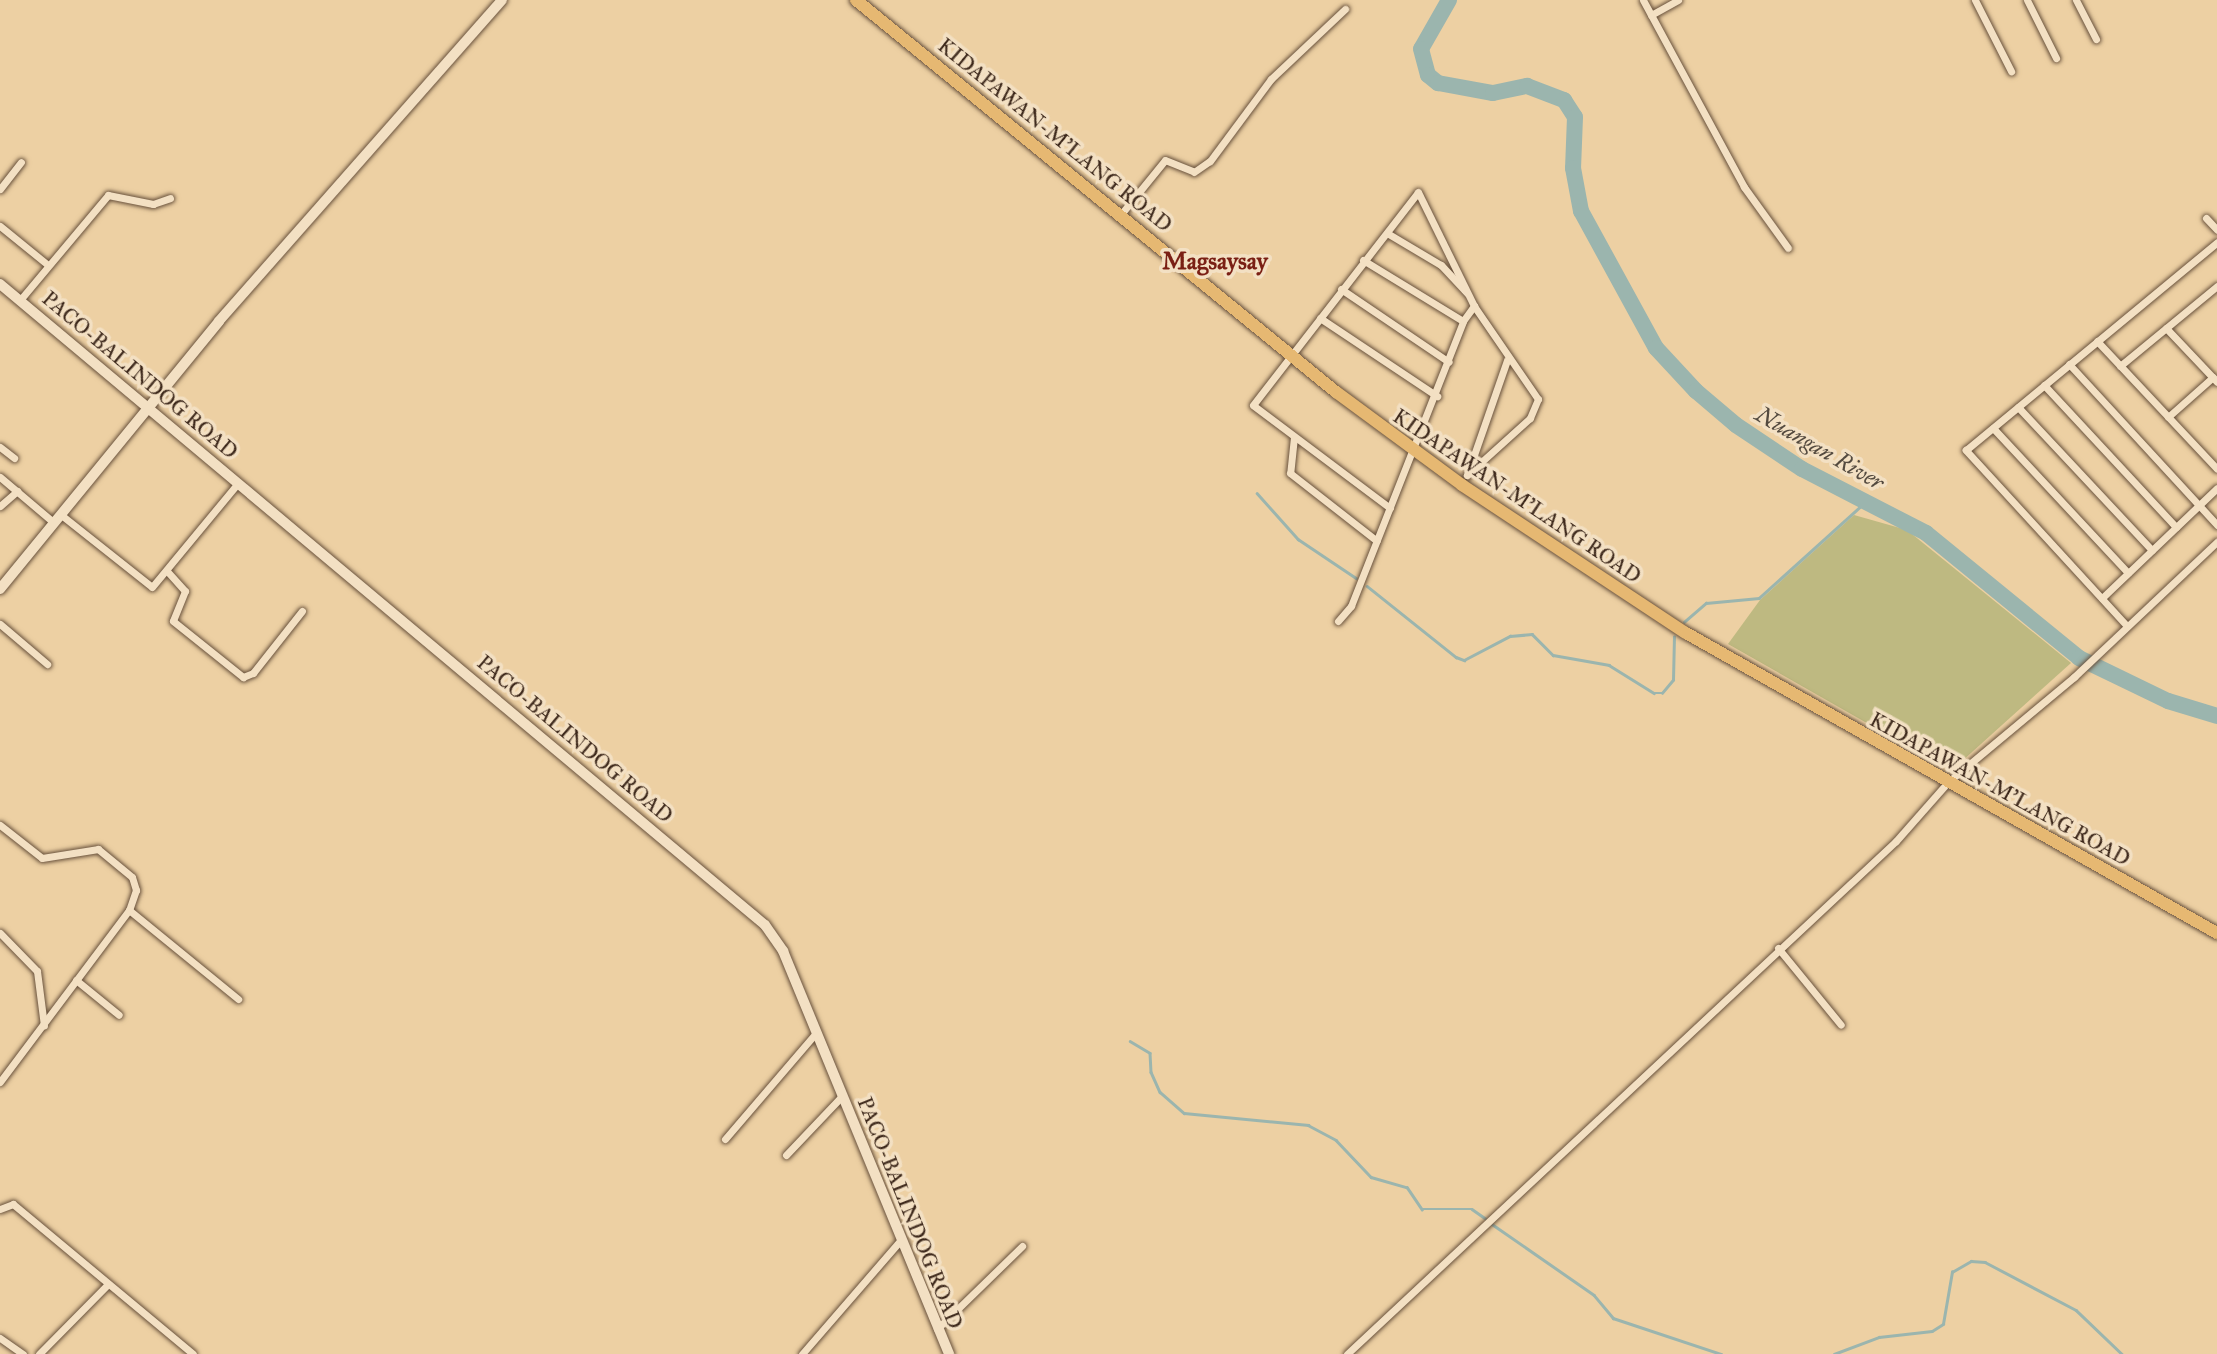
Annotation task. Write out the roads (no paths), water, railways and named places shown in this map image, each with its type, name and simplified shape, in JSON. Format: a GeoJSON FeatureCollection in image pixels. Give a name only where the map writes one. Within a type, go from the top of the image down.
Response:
{"type":"FeatureCollection","features":[{"type":"Feature","properties":{"kind":"main road","name":"KIDAPAWAN-M'LANG ROAD"},"geometry":{"type":"LineString","coordinates":[[856,0],[1414,451],[1465,480],[1686,633],[2217,933]]}},
{"type":"Feature","properties":{"kind":"street"},"geometry":{"type":"LineString","coordinates":[[0,589],[152,408],[219,321],[502,0]]}},
{"type":"Feature","properties":{"kind":"street"},"geometry":{"type":"LineString","coordinates":[[1643,0],[1744,187],[1788,248]]}},
{"type":"Feature","properties":{"kind":"street"},"geometry":{"type":"LineString","coordinates":[[1651,15],[1678,0]]}},
{"type":"Feature","properties":{"kind":"street"},"geometry":{"type":"LineString","coordinates":[[1975,0],[2011,71]]}},
{"type":"Feature","properties":{"kind":"street"},"geometry":{"type":"LineString","coordinates":[[2026,0],[2056,58]]}},
{"type":"Feature","properties":{"kind":"street"},"geometry":{"type":"LineString","coordinates":[[2076,0],[2096,39]]}},
{"type":"Feature","properties":{"kind":"street"},"geometry":{"type":"LineString","coordinates":[[1122,213],[1166,160],[1194,172],[1210,161],[1271,79],[1345,9]]}},
{"type":"Feature","properties":{"kind":"street"},"geometry":{"type":"LineString","coordinates":[[0,189],[21,162]]}},
{"type":"Feature","properties":{"kind":"street"},"geometry":{"type":"LineString","coordinates":[[1390,508],[1253,405],[1418,192],[1507,360],[1538,400],[1537,408],[1465,480]]}},
{"type":"Feature","properties":{"kind":"street"},"geometry":{"type":"LineString","coordinates":[[20,300],[108,195],[153,204],[170,198]]}},
{"type":"Feature","properties":{"kind":"street"},"geometry":{"type":"LineString","coordinates":[[2206,218],[2217,230]]}},
{"type":"Feature","properties":{"kind":"street"},"geometry":{"type":"LineString","coordinates":[[0,226],[48,265]]}},
{"type":"Feature","properties":{"kind":"street"},"geometry":{"type":"LineString","coordinates":[[1387,233],[1441,265],[1474,302]]}},
{"type":"Feature","properties":{"kind":"street"},"geometry":{"type":"LineString","coordinates":[[2127,626],[1966,450],[2217,242]]}},
{"type":"Feature","properties":{"kind":"street"},"geometry":{"type":"LineString","coordinates":[[1363,260],[1463,321]]}},
{"type":"Feature","properties":{"kind":"street","name":"PACO-BALINDOG ROAD"},"geometry":{"type":"LineString","coordinates":[[0,284],[152,408],[238,484],[765,925],[783,951],[899,1242],[949,1354]]}},
{"type":"Feature","properties":{"kind":"street"},"geometry":{"type":"LineString","coordinates":[[2120,366],[2217,286]]}},
{"type":"Feature","properties":{"kind":"street"},"geometry":{"type":"LineString","coordinates":[[1341,289],[1449,362]]}},
{"type":"Feature","properties":{"kind":"street"},"geometry":{"type":"LineString","coordinates":[[1338,621],[1352,606],[1437,396],[1463,321],[1474,302]]}},
{"type":"Feature","properties":{"kind":"street"},"geometry":{"type":"LineString","coordinates":[[1320,318],[1437,396]]}},
{"type":"Feature","properties":{"kind":"street"},"geometry":{"type":"LineString","coordinates":[[2166,328],[2215,380],[2168,417]]}},
{"type":"Feature","properties":{"kind":"street"},"geometry":{"type":"LineString","coordinates":[[2097,341],[2217,469]]}},
{"type":"Feature","properties":{"kind":"street"},"geometry":{"type":"LineString","coordinates":[[1465,480],[1507,360]]}},
{"type":"Feature","properties":{"kind":"street"},"geometry":{"type":"LineString","coordinates":[[2069,364],[2217,525]]}},
{"type":"Feature","properties":{"kind":"street"},"geometry":{"type":"LineString","coordinates":[[2044,386],[2176,527]]}},
{"type":"Feature","properties":{"kind":"street"},"geometry":{"type":"LineString","coordinates":[[2018,407],[2152,550]]}},
{"type":"Feature","properties":{"kind":"street"},"geometry":{"type":"LineString","coordinates":[[1993,428],[2128,573]]}},
{"type":"Feature","properties":{"kind":"street"},"geometry":{"type":"LineString","coordinates":[[1294,437],[1290,473],[1377,541]]}},
{"type":"Feature","properties":{"kind":"street"},"geometry":{"type":"LineString","coordinates":[[0,447],[14,458]]}},
{"type":"Feature","properties":{"kind":"street"},"geometry":{"type":"LineString","coordinates":[[0,477],[149,586],[167,571],[238,484]]}},
{"type":"Feature","properties":{"kind":"street"},"geometry":{"type":"LineString","coordinates":[[2102,598],[2217,488]]}},
{"type":"Feature","properties":{"kind":"street"},"geometry":{"type":"LineString","coordinates":[[0,506],[17,491]]}},
{"type":"Feature","properties":{"kind":"street"},"geometry":{"type":"LineString","coordinates":[[1347,1354],[1778,948],[1896,841],[1948,782],[2074,677],[2217,542]]}},
{"type":"Feature","properties":{"kind":"street"},"geometry":{"type":"LineString","coordinates":[[167,571],[185,591],[173,621],[243,677],[253,673],[302,611]]}},
{"type":"Feature","properties":{"kind":"street"},"geometry":{"type":"LineString","coordinates":[[0,624],[47,664]]}},
{"type":"Feature","properties":{"kind":"street"},"geometry":{"type":"LineString","coordinates":[[0,825],[43,858],[91,848],[104,853],[134,880],[136,895],[129,910],[0,1082]]}},
{"type":"Feature","properties":{"kind":"street"},"geometry":{"type":"LineString","coordinates":[[129,910],[238,999]]}},
{"type":"Feature","properties":{"kind":"street"},"geometry":{"type":"LineString","coordinates":[[0,933],[37,971],[44,1026]]}},
{"type":"Feature","properties":{"kind":"street"},"geometry":{"type":"LineString","coordinates":[[1778,948],[1841,1024]]}},
{"type":"Feature","properties":{"kind":"street"},"geometry":{"type":"LineString","coordinates":[[76,980],[119,1015]]}},
{"type":"Feature","properties":{"kind":"street"},"geometry":{"type":"LineString","coordinates":[[725,1139],[816,1033]]}},
{"type":"Feature","properties":{"kind":"street"},"geometry":{"type":"LineString","coordinates":[[786,1155],[841,1097]]}},
{"type":"Feature","properties":{"kind":"street"},"geometry":{"type":"LineString","coordinates":[[0,1209],[13,1204],[193,1354]]}},
{"type":"Feature","properties":{"kind":"street"},"geometry":{"type":"LineString","coordinates":[[802,1354],[899,1242]]}},
{"type":"Feature","properties":{"kind":"street"},"geometry":{"type":"LineString","coordinates":[[936,1330],[1022,1245]]}},
{"type":"Feature","properties":{"kind":"street"},"geometry":{"type":"LineString","coordinates":[[39,1354],[108,1284]]}},
{"type":"Feature","properties":{"kind":"street"},"geometry":{"type":"LineString","coordinates":[[0,1338],[23,1354]]}},
{"type":"Feature","properties":{"kind":"waterway","name":"Nuangan River"},"geometry":{"type":"LineString","coordinates":[[1449,0],[1421,49],[1428,75],[1438,83],[1493,93],[1527,86],[1564,100],[1575,117],[1573,168],[1581,211],[1656,348],[1696,391],[1736,425],[1802,469],[1926,533],[2079,658],[2168,701],[2217,716]]}},
{"type":"Feature","properties":{"kind":"waterway"},"geometry":{"type":"LineString","coordinates":[[1257,493],[1298,539],[1356,578]]}},
{"type":"Feature","properties":{"kind":"waterway"},"geometry":{"type":"LineString","coordinates":[[1684,622],[1706,603],[1759,598],[1864,503]]}},
{"type":"Feature","properties":{"kind":"waterway"},"geometry":{"type":"LineString","coordinates":[[1367,586],[1456,657],[1464,660],[1510,636],[1532,634],[1553,655],[1609,665],[1654,693],[1662,693],[1673,680],[1674,637]]}},
{"type":"Feature","properties":{"kind":"waterway"},"geometry":{"type":"LineString","coordinates":[[1130,1041],[1150,1053],[1151,1072],[1160,1092],[1184,1113],[1308,1125],[1336,1140],[1371,1177],[1407,1187],[1422,1209],[1472,1209],[1485,1218]]}},
{"type":"Feature","properties":{"kind":"waterway"},"geometry":{"type":"LineString","coordinates":[[1492,1224],[1594,1295],[1613,1318],[1721,1354]]}},
{"type":"Feature","properties":{"kind":"waterway"},"geometry":{"type":"LineString","coordinates":[[1834,1354],[1879,1337],[1932,1331],[1943,1324],[1952,1272],[1971,1261],[1985,1262],[2076,1310],[2122,1354]]}},
{"type":"Feature","properties":{"kind":"district","name":"Magsaysay"},"geometry":{"type":"Point","coordinates":[1215,262]}}]}
